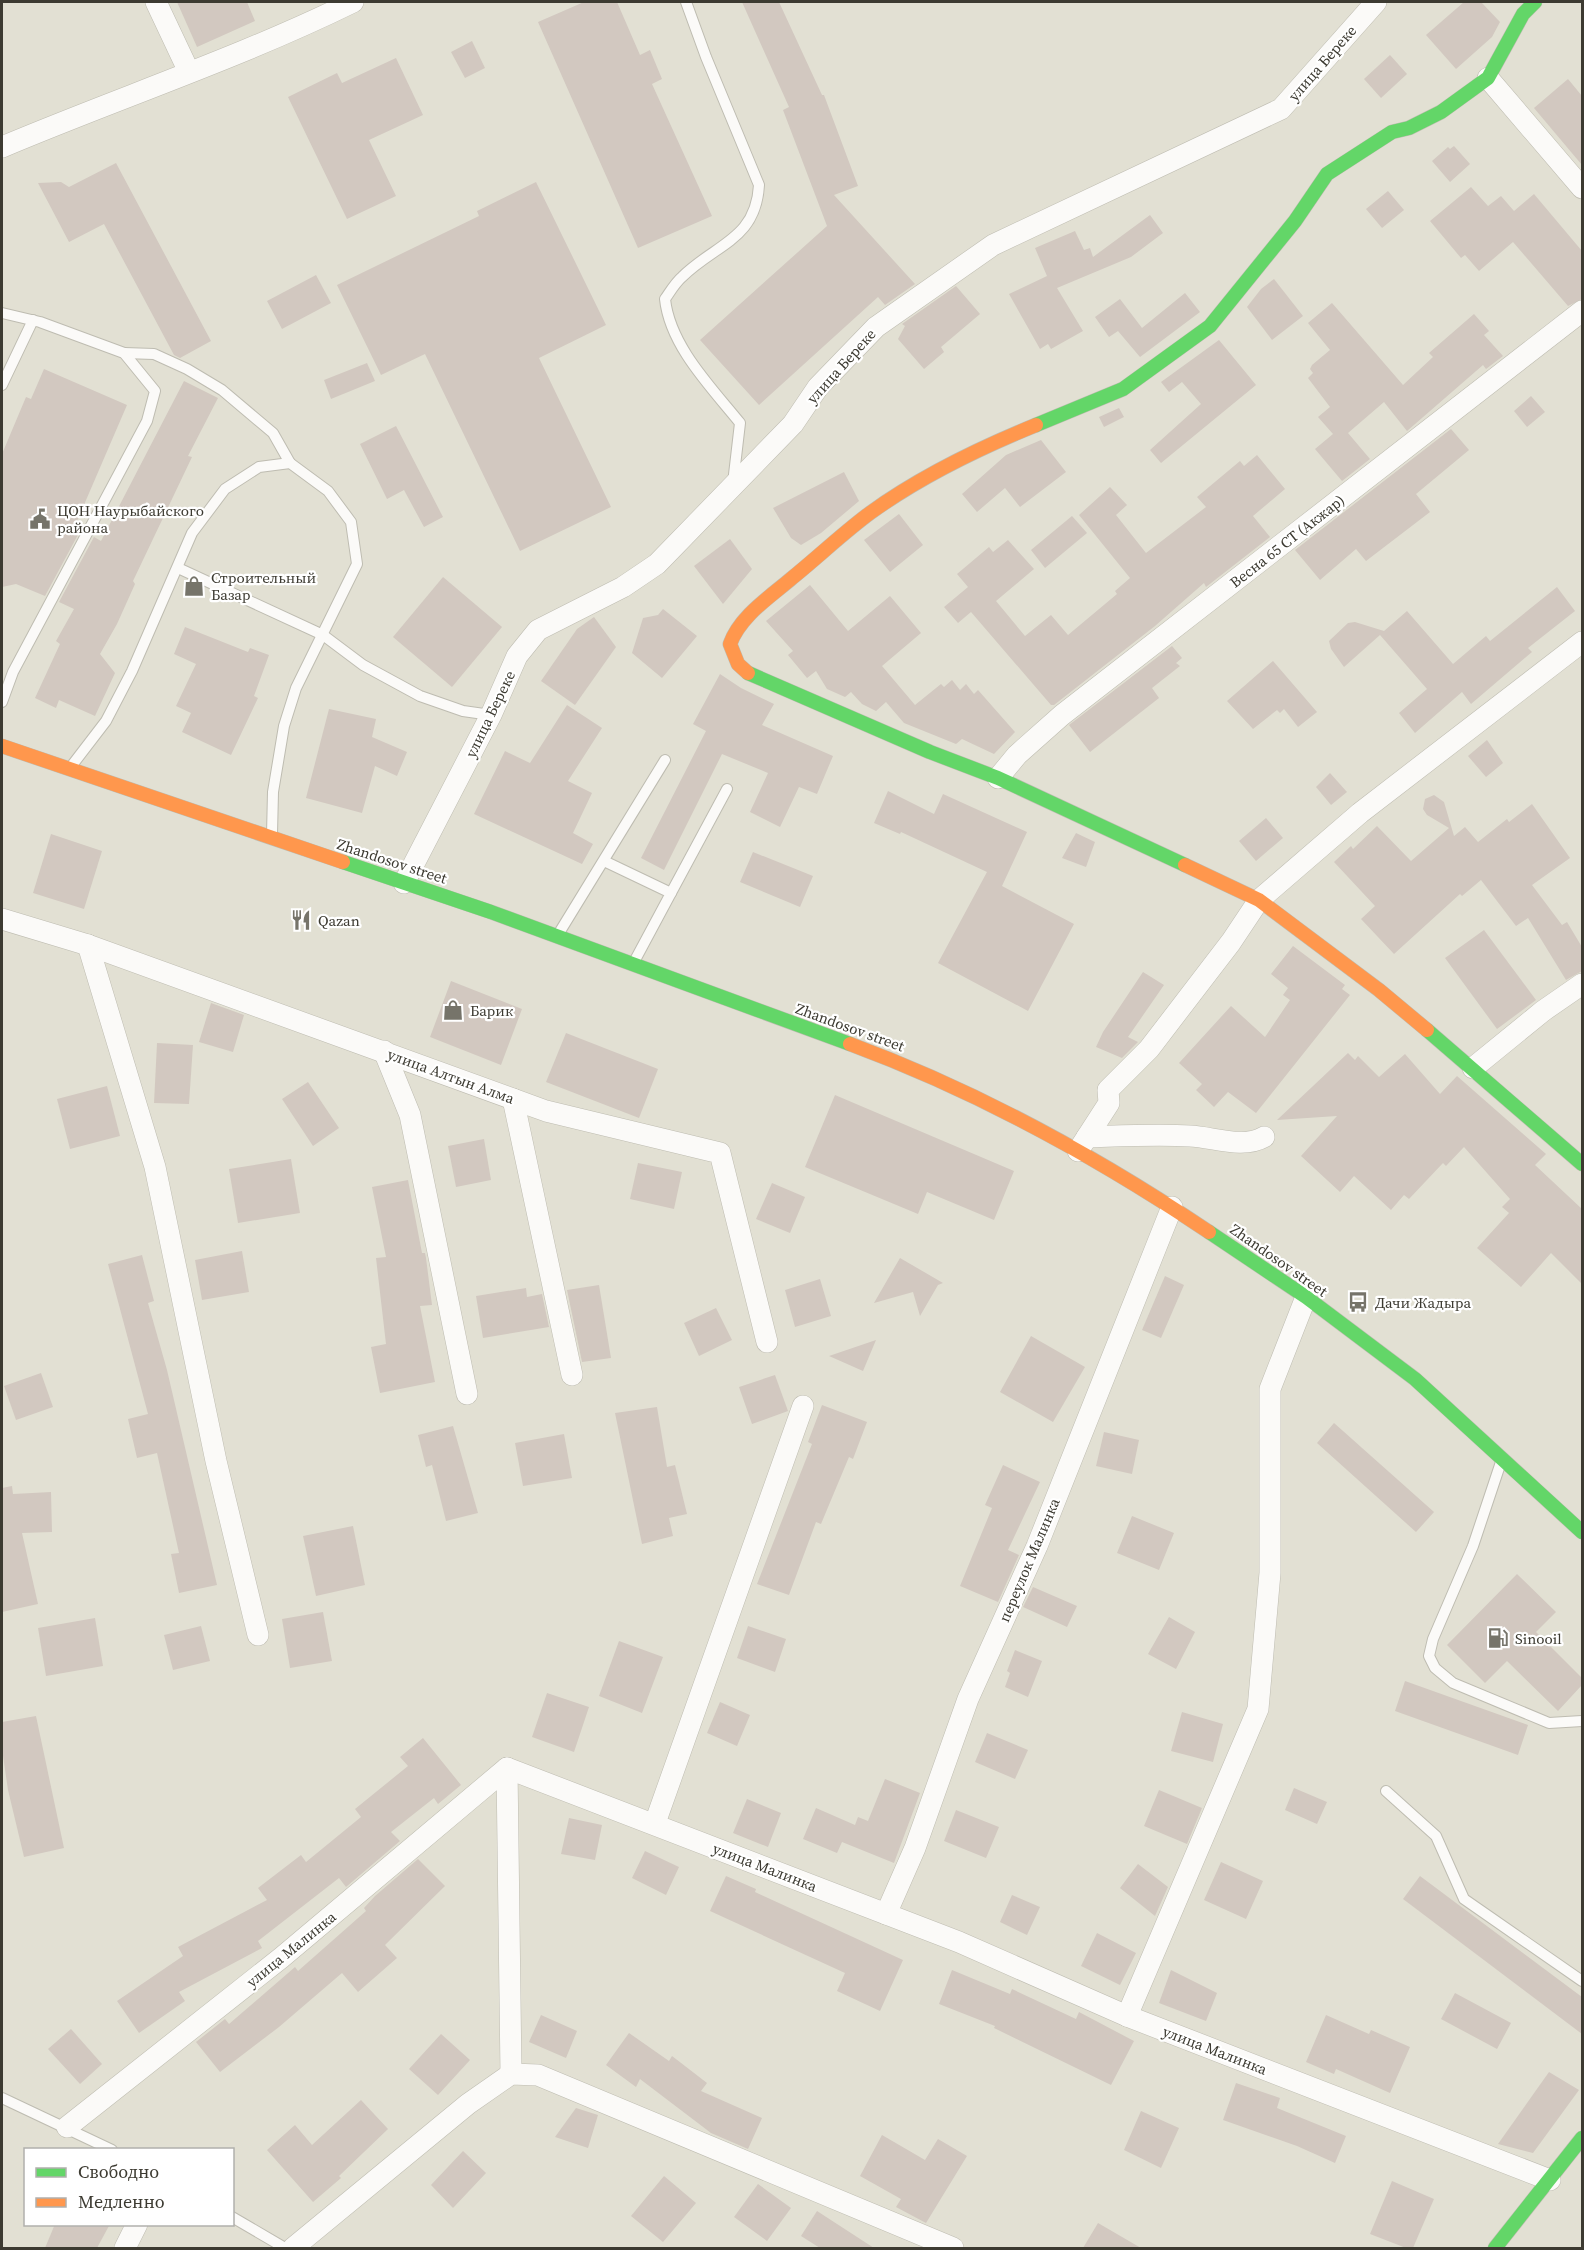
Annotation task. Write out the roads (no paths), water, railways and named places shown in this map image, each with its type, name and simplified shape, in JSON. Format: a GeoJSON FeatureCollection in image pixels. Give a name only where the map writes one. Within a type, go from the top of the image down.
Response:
{"type":"FeatureCollection","features":[{"type":"Feature","properties":{"kind":"street"},"geometry":{"type":"LineString","coordinates":[[156,2],[189,72]]}},
{"type":"Feature","properties":{"kind":"street"},"geometry":{"type":"LineString","coordinates":[[2,147],[189,72],[353,2]]}},
{"type":"Feature","properties":{"kind":"street","name":"улица Береке"},"geometry":{"type":"LineString","coordinates":[[404,883],[491,715],[518,656],[538,630],[623,587],[657,564],[793,424],[818,387],[876,327],[993,245],[1281,109],[1376,2]]}},
{"type":"Feature","properties":{"kind":"street"},"geometry":{"type":"LineString","coordinates":[[1535,2],[1523,15],[1488,78],[1441,112],[1409,128],[1392,132],[1327,174],[1296,221],[1209,326],[1123,389],[1006,436],[927,476],[869,514],[754,610],[734,633],[730,644],[738,664],[748,673],[930,753],[998,778],[1259,900],[1379,990],[1473,1068],[1582,1164]]}},
{"type":"Feature","properties":{"kind":"street"},"geometry":{"type":"LineString","coordinates":[[1488,78],[1582,188]]}},
{"type":"Feature","properties":{"kind":"street","name":"Весна 65 СТ (Акжар)"},"geometry":{"type":"LineString","coordinates":[[998,778],[1017,755],[1062,715],[1582,311]]}},
{"type":"Feature","properties":{"kind":"street"},"geometry":{"type":"LineString","coordinates":[[1082,1144],[1109,1103],[1108,1090],[1149,1049],[1259,900],[1369,806],[1582,642]]}},
{"type":"Feature","properties":{"kind":"street","name":"Zhandosov street"},"geometry":{"type":"LineString","coordinates":[[2,746],[558,936],[902,1063],[1082,1144],[1306,1298],[1414,1380],[1582,1532]]}},
{"type":"Feature","properties":{"kind":"street","name":"улица Алтын Алма"},"geometry":{"type":"LineString","coordinates":[[2,920],[88,945],[546,1111],[720,1153],[766,1342]]}},
{"type":"Feature","properties":{"kind":"street"},"geometry":{"type":"LineString","coordinates":[[88,945],[155,1167],[216,1461],[258,1635]]}},
{"type":"Feature","properties":{"kind":"street"},"geometry":{"type":"LineString","coordinates":[[1473,1068],[1543,1011],[1582,984]]}},
{"type":"Feature","properties":{"kind":"street"},"geometry":{"type":"LineString","coordinates":[[384,1051],[410,1115],[467,1394]]}},
{"type":"Feature","properties":{"kind":"street"},"geometry":{"type":"LineString","coordinates":[[513,1099],[572,1375]]}},
{"type":"Feature","properties":{"kind":"street"},"geometry":{"type":"LineString","coordinates":[[1082,1144],[1192,1136],[1234,1142],[1256,1141],[1264,1137]]}},
{"type":"Feature","properties":{"kind":"street","name":"переулок Малинка"},"geometry":{"type":"LineString","coordinates":[[886,1914],[915,1848],[968,1699],[1037,1546],[1172,1207]]}},
{"type":"Feature","properties":{"kind":"street"},"geometry":{"type":"LineString","coordinates":[[1127,2016],[1258,1709],[1270,1573],[1270,1389],[1306,1298]]}},
{"type":"Feature","properties":{"kind":"street"},"geometry":{"type":"LineString","coordinates":[[655,1823],[803,1406]]}},
{"type":"Feature","properties":{"kind":"street"},"geometry":{"type":"LineString","coordinates":[[507,1768],[511,2074]]}},
{"type":"Feature","properties":{"kind":"street","name":"улица Малинка"},"geometry":{"type":"LineString","coordinates":[[67,2127],[281,1958],[507,1768],[960,1942],[1127,2016],[1550,2180]]}},
{"type":"Feature","properties":{"kind":"street"},"geometry":{"type":"LineString","coordinates":[[293,2248],[468,2104],[511,2074],[538,2075],[953,2248]]}},
{"type":"Feature","properties":{"kind":"street"},"geometry":{"type":"LineString","coordinates":[[1495,2248],[1582,2138]]}},
{"type":"Feature","properties":{"kind":"street"},"geometry":{"type":"LineString","coordinates":[[125,2248],[136,2226]]}},
{"type":"Feature","properties":{"kind":"lane"},"geometry":{"type":"LineString","coordinates":[[686,2],[706,57],[759,185],[759,200],[751,221],[736,237],[681,277],[665,299],[667,317],[678,338],[740,423],[733,486]]}},
{"type":"Feature","properties":{"kind":"lane"},"geometry":{"type":"LineString","coordinates":[[2,314],[33,321],[124,353],[154,354],[187,369],[222,390],[273,433],[290,463],[328,491],[351,522],[357,564],[296,688],[284,726],[273,792],[275,819],[272,838]]}},
{"type":"Feature","properties":{"kind":"lane"},"geometry":{"type":"LineString","coordinates":[[2,385],[33,321]]}},
{"type":"Feature","properties":{"kind":"lane"},"geometry":{"type":"LineString","coordinates":[[2,702],[13,672],[147,421],[155,391],[124,353]]}},
{"type":"Feature","properties":{"kind":"lane"},"geometry":{"type":"LineString","coordinates":[[69,770],[106,721],[132,671],[192,533],[225,489],[259,467],[290,463]]}},
{"type":"Feature","properties":{"kind":"lane"},"geometry":{"type":"LineString","coordinates":[[178,568],[323,634],[363,665],[420,696],[463,711],[491,715]]}},
{"type":"Feature","properties":{"kind":"lane"},"geometry":{"type":"LineString","coordinates":[[558,936],[665,760]]}},
{"type":"Feature","properties":{"kind":"lane"},"geometry":{"type":"LineString","coordinates":[[633,964],[727,789]]}},
{"type":"Feature","properties":{"kind":"lane"},"geometry":{"type":"LineString","coordinates":[[604,861],[671,893]]}},
{"type":"Feature","properties":{"kind":"lane"},"geometry":{"type":"LineString","coordinates":[[1502,1459],[1473,1546],[1433,1639],[1429,1656],[1435,1668],[1453,1683],[1549,1723],[1582,1721]]}},
{"type":"Feature","properties":{"kind":"lane"},"geometry":{"type":"LineString","coordinates":[[1386,1791],[1436,1836],[1464,1899],[1582,1981]]}},
{"type":"Feature","properties":{"kind":"lane"},"geometry":{"type":"LineString","coordinates":[[2,2097],[108,2148]]}},
{"type":"Feature","properties":{"kind":"lane"},"geometry":{"type":"LineString","coordinates":[[234,2218],[285,2248]]}},
{"type":"Feature","properties":{"kind":"place","name":"ЦОН Наурыбайского района"},"geometry":{"type":"Point","coordinates":[40,519]}},
{"type":"Feature","properties":{"kind":"place","name":"Строительный Базар"},"geometry":{"type":"Point","coordinates":[194,586]}},
{"type":"Feature","properties":{"kind":"place","name":"Qazan"},"geometry":{"type":"Point","coordinates":[301,920]}},
{"type":"Feature","properties":{"kind":"place","name":"Барик"},"geometry":{"type":"Point","coordinates":[453,1010]}},
{"type":"Feature","properties":{"kind":"place","name":"Дачи Жадыра"},"geometry":{"type":"Point","coordinates":[1358,1302]}},
{"type":"Feature","properties":{"kind":"place","name":"Sinooil"},"geometry":{"type":"Point","coordinates":[1498,1638]}}]}
